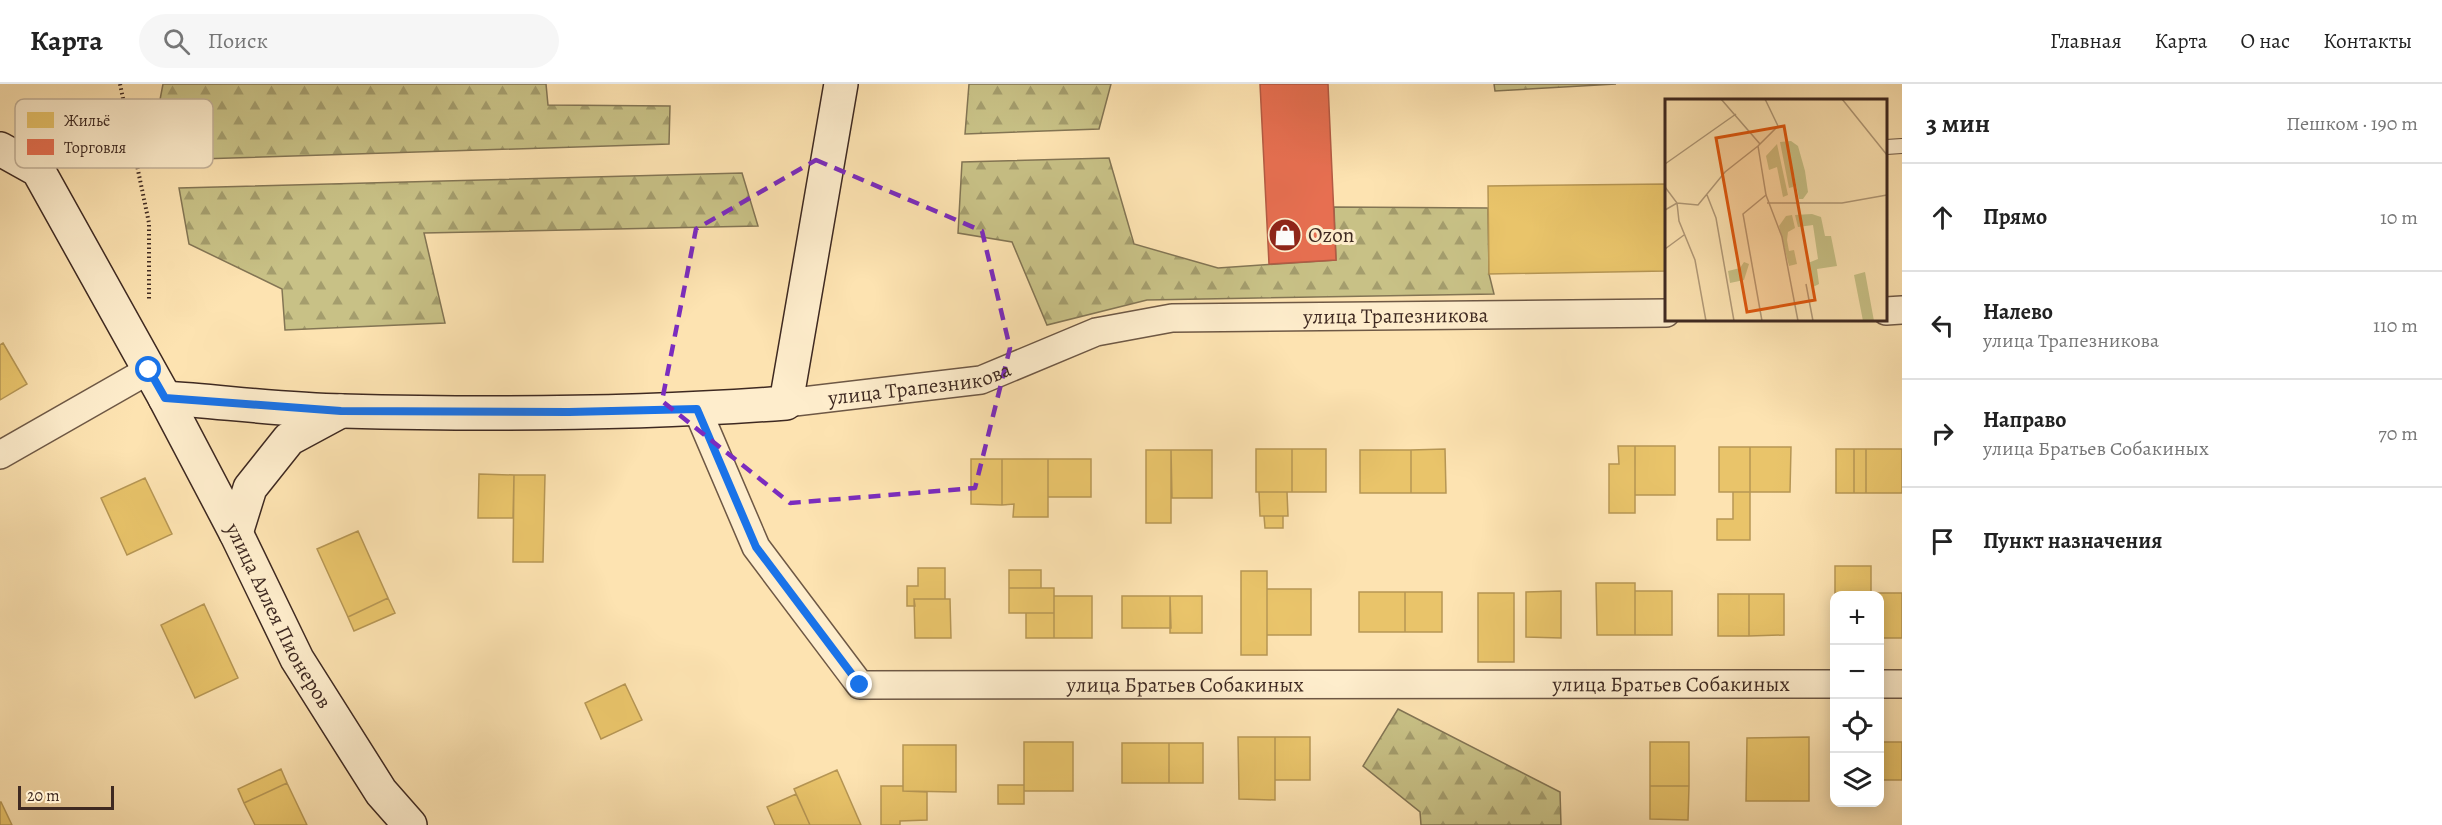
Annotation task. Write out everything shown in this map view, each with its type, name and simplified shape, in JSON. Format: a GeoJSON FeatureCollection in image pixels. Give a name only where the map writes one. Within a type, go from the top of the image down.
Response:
{"type":"FeatureCollection","features":[{"type":"Feature","properties":{"kind":"street"},"geometry":{"type":"LineString","coordinates":[[786,403],[841,84]]}},
{"type":"Feature","properties":{"kind":"street","name":"улица Аллея Пионеров"},"geometry":{"type":"LineString","coordinates":[[0,148],[15,157]]}},
{"type":"Feature","properties":{"kind":"street","name":"улица Аллея Пионеров"},"geometry":{"type":"LineString","coordinates":[[33,168],[38,171],[165,398],[236,533],[297,659],[381,792],[410,825]]}},
{"type":"Feature","properties":{"kind":"street"},"geometry":{"type":"LineString","coordinates":[[1887,311],[1902,310]]}},
{"type":"Feature","properties":{"kind":"street","name":"улица Трапезникова"},"geometry":{"type":"LineString","coordinates":[[165,398],[341,411],[569,412],[697,409],[786,403],[981,380],[1096,332],[1172,318],[1665,313]]}},
{"type":"Feature","properties":{"kind":"street"},"geometry":{"type":"LineString","coordinates":[[0,455],[149,370]]}},
{"type":"Feature","properties":{"kind":"street","name":"улица Братьев Собакиных"},"geometry":{"type":"LineString","coordinates":[[697,409],[756,547],[860,685],[1830,684]]}},
{"type":"Feature","properties":{"kind":"street"},"geometry":{"type":"LineString","coordinates":[[236,533],[250,488],[289,439],[341,411]]}},
{"type":"Feature","properties":{"kind":"street"},"geometry":{"type":"LineString","coordinates":[[1884,684],[1902,684]]}},
{"type":"Feature","properties":{"kind":"lane"},"geometry":{"type":"LineString","coordinates":[[1887,147],[1902,146]]}},
{"type":"Feature","properties":{"kind":"path"},"geometry":{"type":"LineString","coordinates":[[120,84],[123,99]]}},
{"type":"Feature","properties":{"kind":"path"},"geometry":{"type":"LineString","coordinates":[[138,168],[149,223],[149,302]]}},
{"type":"Feature","properties":{"kind":"highlighted area"},"geometry":{"type":"Polygon","coordinates":[[[816,160],[982,231],[1010,348],[975,488],[790,503],[662,401],[696,229],[816,160]]]}},
{"type":"Feature","properties":{"kind":"green space"},"geometry":{"type":"Polygon","coordinates":[[[163,84],[546,84],[548,105],[670,106],[669,144],[213,159],[213,99],[160,99],[163,84]]]}},
{"type":"Feature","properties":{"kind":"green space"},"geometry":{"type":"Polygon","coordinates":[[[969,84],[1111,84],[1099,129],[965,134],[969,84]]]}},
{"type":"Feature","properties":{"kind":"green space"},"geometry":{"type":"Polygon","coordinates":[[[1494,84],[1616,84],[1495,91],[1494,84]]]}},
{"type":"Feature","properties":{"kind":"green space"},"geometry":{"type":"Polygon","coordinates":[[[1109,158],[1134,244],[1218,268],[1336,260],[1334,207],[1488,208],[1489,274],[1494,294],[1147,300],[1047,325],[1012,242],[958,233],[962,162],[1109,158]]]}},
{"type":"Feature","properties":{"kind":"green space"},"geometry":{"type":"Polygon","coordinates":[[[742,173],[758,226],[424,233],[445,323],[285,330],[282,289],[189,244],[179,188],[742,173]]]}},
{"type":"Feature","properties":{"kind":"green space"},"geometry":{"type":"Polygon","coordinates":[[[1398,709],[1560,792],[1561,825],[1421,825],[1420,812],[1363,766],[1398,709]]]}},
{"type":"Feature","properties":{"kind":"building: Жильё"},"geometry":{"type":"Polygon","coordinates":[[[1665,184],[1665,271],[1489,274],[1488,186],[1665,184]]]}},
{"type":"Feature","properties":{"kind":"building: Жильё"},"geometry":{"type":"Polygon","coordinates":[[[3,343],[27,384],[0,400],[0,345],[3,343]]]}},
{"type":"Feature","properties":{"kind":"building: Жильё"},"geometry":{"type":"Polygon","coordinates":[[[1618,446],[1635,446],[1635,513],[1609,513],[1609,464],[1619,464],[1618,446]]]}},
{"type":"Feature","properties":{"kind":"building: Жильё"},"geometry":{"type":"Polygon","coordinates":[[[1635,446],[1675,446],[1675,495],[1635,495],[1635,446]]]}},
{"type":"Feature","properties":{"kind":"building: Жильё"},"geometry":{"type":"Polygon","coordinates":[[[1719,447],[1750,447],[1750,492],[1719,492],[1719,447]]]}},
{"type":"Feature","properties":{"kind":"building: Жильё"},"geometry":{"type":"Polygon","coordinates":[[[1750,447],[1791,447],[1790,492],[1750,492],[1750,447]]]}},
{"type":"Feature","properties":{"kind":"building: Жильё"},"geometry":{"type":"Polygon","coordinates":[[[1256,449],[1292,449],[1292,492],[1256,492],[1256,449]]]}},
{"type":"Feature","properties":{"kind":"building: Жильё"},"geometry":{"type":"Polygon","coordinates":[[[1292,449],[1326,449],[1326,492],[1292,492],[1292,449]]]}},
{"type":"Feature","properties":{"kind":"building: Жильё"},"geometry":{"type":"Polygon","coordinates":[[[1445,449],[1446,493],[1411,493],[1411,450],[1445,449]]]}},
{"type":"Feature","properties":{"kind":"building: Жильё"},"geometry":{"type":"Polygon","coordinates":[[[1836,449],[1854,449],[1854,493],[1836,493],[1836,449]]]}},
{"type":"Feature","properties":{"kind":"building: Жильё"},"geometry":{"type":"Polygon","coordinates":[[[1854,449],[1866,449],[1866,493],[1854,493],[1854,449]]]}},
{"type":"Feature","properties":{"kind":"building: Жильё"},"geometry":{"type":"Polygon","coordinates":[[[1866,449],[1902,449],[1902,493],[1866,493],[1866,449]]]}},
{"type":"Feature","properties":{"kind":"building: Жильё"},"geometry":{"type":"Polygon","coordinates":[[[1146,450],[1171,450],[1171,523],[1146,523],[1146,450]]]}},
{"type":"Feature","properties":{"kind":"building: Жильё"},"geometry":{"type":"Polygon","coordinates":[[[1171,450],[1212,450],[1212,498],[1172,498],[1171,450]]]}},
{"type":"Feature","properties":{"kind":"building: Жильё"},"geometry":{"type":"Polygon","coordinates":[[[1360,450],[1411,450],[1411,493],[1360,493],[1360,450]]]}},
{"type":"Feature","properties":{"kind":"building: Жильё"},"geometry":{"type":"Polygon","coordinates":[[[971,459],[1002,459],[1002,505],[971,504],[971,459]]]}},
{"type":"Feature","properties":{"kind":"building: Жильё"},"geometry":{"type":"Polygon","coordinates":[[[1002,459],[1048,459],[1048,517],[1013,517],[1014,504],[1002,505],[1002,459]]]}},
{"type":"Feature","properties":{"kind":"building: Жильё"},"geometry":{"type":"Polygon","coordinates":[[[1048,459],[1091,459],[1091,497],[1048,497],[1048,459]]]}},
{"type":"Feature","properties":{"kind":"building: Жильё"},"geometry":{"type":"Polygon","coordinates":[[[479,474],[514,475],[513,518],[478,518],[479,474]]]}},
{"type":"Feature","properties":{"kind":"building: Жильё"},"geometry":{"type":"Polygon","coordinates":[[[514,475],[545,475],[543,562],[513,562],[514,475]]]}},
{"type":"Feature","properties":{"kind":"building: Жильё"},"geometry":{"type":"Polygon","coordinates":[[[145,478],[172,534],[127,555],[101,498],[145,478]]]}},
{"type":"Feature","properties":{"kind":"building: Жильё"},"geometry":{"type":"Polygon","coordinates":[[[1259,492],[1287,492],[1288,516],[1260,516],[1259,492]]]}},
{"type":"Feature","properties":{"kind":"building: Жильё"},"geometry":{"type":"Polygon","coordinates":[[[1733,492],[1750,492],[1750,540],[1717,540],[1717,519],[1733,519],[1733,492]]]}},
{"type":"Feature","properties":{"kind":"building: Жильё"},"geometry":{"type":"Polygon","coordinates":[[[1264,516],[1283,516],[1283,528],[1265,528],[1264,516]]]}},
{"type":"Feature","properties":{"kind":"building: Жильё"},"geometry":{"type":"Polygon","coordinates":[[[358,531],[388,598],[348,617],[317,549],[358,531]]]}},
{"type":"Feature","properties":{"kind":"building: Жильё"},"geometry":{"type":"Polygon","coordinates":[[[1835,566],[1871,566],[1871,591],[1835,591],[1835,566]]]}},
{"type":"Feature","properties":{"kind":"building: Жильё"},"geometry":{"type":"Polygon","coordinates":[[[918,568],[945,568],[945,599],[914,599],[915,606],[907,606],[907,586],[918,586],[918,568]]]}},
{"type":"Feature","properties":{"kind":"building: Жильё"},"geometry":{"type":"Polygon","coordinates":[[[1009,570],[1041,570],[1041,588],[1009,588],[1009,570]]]}},
{"type":"Feature","properties":{"kind":"building: Жильё"},"geometry":{"type":"Polygon","coordinates":[[[1241,571],[1267,571],[1267,655],[1241,655],[1241,571]]]}},
{"type":"Feature","properties":{"kind":"building: Жильё"},"geometry":{"type":"Polygon","coordinates":[[[1596,583],[1635,583],[1635,635],[1597,635],[1596,583]]]}},
{"type":"Feature","properties":{"kind":"building: Жильё"},"geometry":{"type":"Polygon","coordinates":[[[1009,588],[1054,588],[1054,613],[1009,613],[1009,588]]]}},
{"type":"Feature","properties":{"kind":"building: Жильё"},"geometry":{"type":"Polygon","coordinates":[[[1267,589],[1311,589],[1311,635],[1267,635],[1267,589]]]}},
{"type":"Feature","properties":{"kind":"building: Жильё"},"geometry":{"type":"Polygon","coordinates":[[[1561,591],[1561,638],[1526,637],[1526,592],[1561,591]]]}},
{"type":"Feature","properties":{"kind":"building: Жильё"},"geometry":{"type":"Polygon","coordinates":[[[1635,591],[1672,591],[1672,635],[1635,635],[1635,591]]]}},
{"type":"Feature","properties":{"kind":"building: Жильё"},"geometry":{"type":"Polygon","coordinates":[[[1359,592],[1405,592],[1405,632],[1359,632],[1359,592]]]}},
{"type":"Feature","properties":{"kind":"building: Жильё"},"geometry":{"type":"Polygon","coordinates":[[[1405,592],[1442,592],[1442,632],[1405,632],[1405,592]]]}},
{"type":"Feature","properties":{"kind":"building: Жильё"},"geometry":{"type":"Polygon","coordinates":[[[1478,593],[1514,593],[1514,662],[1478,662],[1478,593]]]}},
{"type":"Feature","properties":{"kind":"building: Жильё"},"geometry":{"type":"Polygon","coordinates":[[[1884,593],[1902,593],[1902,638],[1884,638],[1884,593]]]}},
{"type":"Feature","properties":{"kind":"building: Жильё"},"geometry":{"type":"Polygon","coordinates":[[[1718,594],[1749,594],[1749,636],[1718,636],[1718,594]]]}},
{"type":"Feature","properties":{"kind":"building: Жильё"},"geometry":{"type":"Polygon","coordinates":[[[1749,594],[1784,594],[1784,635],[1749,636],[1749,594]]]}},
{"type":"Feature","properties":{"kind":"building: Жильё"},"geometry":{"type":"Polygon","coordinates":[[[1054,596],[1092,596],[1092,638],[1054,638],[1054,596]]]}},
{"type":"Feature","properties":{"kind":"building: Жильё"},"geometry":{"type":"Polygon","coordinates":[[[1122,596],[1170,596],[1171,628],[1122,628],[1122,596]]]}},
{"type":"Feature","properties":{"kind":"building: Жильё"},"geometry":{"type":"Polygon","coordinates":[[[1170,596],[1202,596],[1202,633],[1170,633],[1170,596]]]}},
{"type":"Feature","properties":{"kind":"building: Жильё"},"geometry":{"type":"Polygon","coordinates":[[[388,598],[395,613],[354,631],[348,617],[388,598]]]}},
{"type":"Feature","properties":{"kind":"building: Жильё"},"geometry":{"type":"Polygon","coordinates":[[[914,599],[950,599],[951,638],[915,638],[914,599]]]}},
{"type":"Feature","properties":{"kind":"building: Жильё"},"geometry":{"type":"Polygon","coordinates":[[[204,604],[238,678],[195,698],[161,625],[204,604]]]}},
{"type":"Feature","properties":{"kind":"building: Жильё"},"geometry":{"type":"Polygon","coordinates":[[[1026,613],[1054,613],[1054,638],[1026,638],[1026,613]]]}},
{"type":"Feature","properties":{"kind":"building: Жильё"},"geometry":{"type":"Polygon","coordinates":[[[625,684],[642,720],[601,739],[585,703],[625,684]]]}},
{"type":"Feature","properties":{"kind":"building: Жильё"},"geometry":{"type":"Polygon","coordinates":[[[1238,737],[1275,737],[1275,800],[1239,799],[1238,737]]]}},
{"type":"Feature","properties":{"kind":"building: Жильё"},"geometry":{"type":"Polygon","coordinates":[[[1275,737],[1310,737],[1310,780],[1275,780],[1275,737]]]}},
{"type":"Feature","properties":{"kind":"building: Жильё"},"geometry":{"type":"Polygon","coordinates":[[[1809,737],[1809,801],[1746,801],[1747,738],[1809,737]]]}},
{"type":"Feature","properties":{"kind":"building: Жильё"},"geometry":{"type":"Polygon","coordinates":[[[1024,742],[1073,742],[1073,791],[1024,791],[1024,742]]]}},
{"type":"Feature","properties":{"kind":"building: Жильё"},"geometry":{"type":"Polygon","coordinates":[[[1650,742],[1689,742],[1689,786],[1650,786],[1650,742]]]}},
{"type":"Feature","properties":{"kind":"building: Жильё"},"geometry":{"type":"Polygon","coordinates":[[[1884,742],[1902,742],[1902,780],[1884,780],[1884,742]]]}},
{"type":"Feature","properties":{"kind":"building: Жильё"},"geometry":{"type":"Polygon","coordinates":[[[1122,743],[1169,743],[1169,783],[1122,783],[1122,743]]]}},
{"type":"Feature","properties":{"kind":"building: Жильё"},"geometry":{"type":"Polygon","coordinates":[[[1169,743],[1203,743],[1203,783],[1169,783],[1169,743]]]}},
{"type":"Feature","properties":{"kind":"building: Жильё"},"geometry":{"type":"Polygon","coordinates":[[[903,745],[956,745],[956,792],[903,791],[903,745]]]}},
{"type":"Feature","properties":{"kind":"building: Жильё"},"geometry":{"type":"Polygon","coordinates":[[[281,769],[287,783],[244,803],[238,789],[281,769]]]}},
{"type":"Feature","properties":{"kind":"building: Жильё"},"geometry":{"type":"Polygon","coordinates":[[[837,770],[861,825],[810,825],[794,789],[837,770]]]}},
{"type":"Feature","properties":{"kind":"building: Жильё"},"geometry":{"type":"Polygon","coordinates":[[[287,783],[307,825],[255,825],[244,803],[287,783]]]}},
{"type":"Feature","properties":{"kind":"building: Жильё"},"geometry":{"type":"Polygon","coordinates":[[[998,785],[1024,785],[1024,804],[998,804],[998,785]]]}},
{"type":"Feature","properties":{"kind":"building: Жильё"},"geometry":{"type":"Polygon","coordinates":[[[881,786],[903,786],[903,791],[927,792],[927,820],[900,821],[900,825],[881,825],[881,786]]]}},
{"type":"Feature","properties":{"kind":"building: Жильё"},"geometry":{"type":"Polygon","coordinates":[[[1650,786],[1689,786],[1688,820],[1650,819],[1650,786]]]}},
{"type":"Feature","properties":{"kind":"building: Жильё"},"geometry":{"type":"Polygon","coordinates":[[[796,794],[810,825],[775,825],[767,807],[796,794]]]}},
{"type":"Feature","properties":{"kind":"building: Жильё"},"geometry":{"type":"Polygon","coordinates":[[[1,802],[12,825],[0,825],[1,802]]]}},
{"type":"Feature","properties":{"kind":"building: Торговля"},"geometry":{"type":"Polygon","coordinates":[[[1260,84],[1328,84],[1336,260],[1269,264],[1260,84]]]}},
{"type":"Feature","properties":{"kind":"place","name":"Ozon"},"geometry":{"type":"Point","coordinates":[1285,235]}},
{"type":"Feature","properties":{"kind":"route"},"geometry":{"type":"LineString","coordinates":[[149,370],[165,398],[341,411],[569,412],[697,409],[756,547],[860,685]]}}]}
